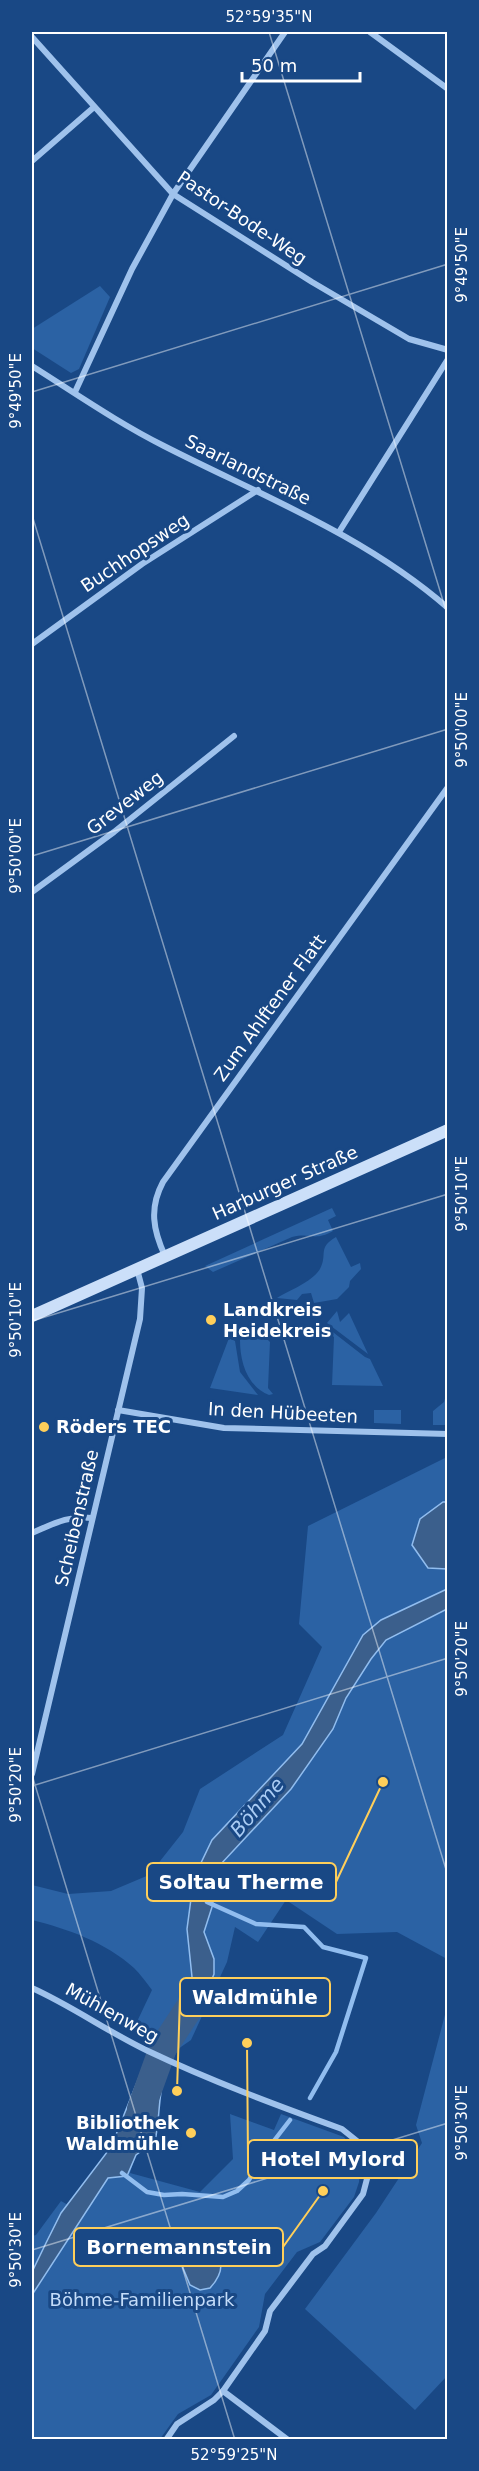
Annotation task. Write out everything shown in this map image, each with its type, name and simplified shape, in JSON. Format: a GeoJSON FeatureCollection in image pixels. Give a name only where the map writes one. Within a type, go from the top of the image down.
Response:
{"type":"FeatureCollection","features":[{"type":"Feature","properties":{"kind":"main road","name":"Harburger Straße"},"geometry":{"type":"LineString","coordinates":[[32,1316],[447,1130]]}},
{"type":"Feature","properties":{"kind":"street"},"geometry":{"type":"LineString","coordinates":[[32,36],[34,32]]}},
{"type":"Feature","properties":{"kind":"street"},"geometry":{"type":"LineString","coordinates":[[75,392],[132,268],[173,194],[285,32]]}},
{"type":"Feature","properties":{"kind":"street"},"geometry":{"type":"LineString","coordinates":[[370,32],[447,89]]}},
{"type":"Feature","properties":{"kind":"street","name":"Pastor-Bode-Weg"},"geometry":{"type":"LineString","coordinates":[[32,36],[93,108],[173,194],[312,282],[409,339],[447,350]]}},
{"type":"Feature","properties":{"kind":"street"},"geometry":{"type":"LineString","coordinates":[[32,161],[93,108]]}},
{"type":"Feature","properties":{"kind":"street"},"geometry":{"type":"LineString","coordinates":[[339,532],[447,358]]}},
{"type":"Feature","properties":{"kind":"street","name":"Saarlandstraße"},"geometry":{"type":"LineString","coordinates":[[32,366],[162,445],[258,490],[339,532],[388,563],[447,608]]}},
{"type":"Feature","properties":{"kind":"street","name":"Buchhopsweg"},"geometry":{"type":"LineString","coordinates":[[32,644],[142,564],[258,490]]}},
{"type":"Feature","properties":{"kind":"street","name":"Greveweg"},"geometry":{"type":"LineString","coordinates":[[32,892],[114,832],[234,736]]}},
{"type":"Feature","properties":{"kind":"street","name":"Zum Ahlftener Flatt"},"geometry":{"type":"LineString","coordinates":[[165,1256],[154,1224],[153,1208],[156,1195],[163,1182],[447,787]]}},
{"type":"Feature","properties":{"kind":"street","name":"Scheibenstraße"},"geometry":{"type":"LineString","coordinates":[[32,1774],[143,1304],[137,1269]]}},
{"type":"Feature","properties":{"kind":"street","name":"In den Hübeeten"},"geometry":{"type":"LineString","coordinates":[[118,1410],[224,1428],[447,1434]]}},
{"type":"Feature","properties":{"kind":"street"},"geometry":{"type":"LineString","coordinates":[[32,1533],[64,1518],[78,1516],[92,1518]]}},
{"type":"Feature","properties":{"kind":"street","name":"Mühlenweg"},"geometry":{"type":"LineString","coordinates":[[32,1988],[73,2008],[148,2051],[248,2095],[342,2129],[357,2141],[368,2163],[368,2175],[363,2194],[325,2246],[313,2254],[270,2311],[265,2331],[223,2391]]}},
{"type":"Feature","properties":{"kind":"street"},"geometry":{"type":"LineString","coordinates":[[166,2439],[186,2417],[214,2400],[223,2391],[288,2439]]}},
{"type":"Feature","properties":{"kind":"green space"},"geometry":{"type":"Polygon","coordinates":[[[100,286],[110,297],[79,369],[71,373],[32,348],[32,329],[100,286]]]}},
{"type":"Feature","properties":{"kind":"green space"},"geometry":{"type":"Polygon","coordinates":[[[332,1208],[336,1216],[328,1220],[333,1231],[321,1236],[292,1237],[213,1272],[205,1266],[332,1208]]]}},
{"type":"Feature","properties":{"kind":"green space"},"geometry":{"type":"Polygon","coordinates":[[[336,1237],[351,1267],[360,1263],[361,1269],[350,1281],[349,1287],[337,1299],[314,1303],[311,1293],[302,1294],[297,1300],[277,1298],[316,1274],[322,1264],[325,1248],[336,1237]]]}},
{"type":"Feature","properties":{"kind":"green space"},"geometry":{"type":"Polygon","coordinates":[[[337,1311],[340,1322],[349,1313],[368,1354],[327,1323],[337,1311]]]}},
{"type":"Feature","properties":{"kind":"green space"},"geometry":{"type":"Polygon","coordinates":[[[325,1326],[370,1359],[383,1386],[332,1385],[334,1337],[324,1328],[325,1326]]]}},
{"type":"Feature","properties":{"kind":"green space"},"geometry":{"type":"Polygon","coordinates":[[[255,1327],[270,1342],[268,1388],[273,1394],[269,1395],[255,1386],[246,1372],[241,1357],[240,1340],[248,1336],[255,1327]]]}},
{"type":"Feature","properties":{"kind":"green space"},"geometry":{"type":"Polygon","coordinates":[[[229,1338],[235,1341],[240,1372],[258,1395],[210,1388],[229,1338]]]}},
{"type":"Feature","properties":{"kind":"green space"},"geometry":{"type":"Polygon","coordinates":[[[447,1391],[447,1425],[433,1425],[433,1411],[444,1402],[447,1391]]]}},
{"type":"Feature","properties":{"kind":"green space"},"geometry":{"type":"Polygon","coordinates":[[[374,1410],[401,1410],[401,1424],[374,1423],[374,1410]]]}},
{"type":"Feature","properties":{"kind":"green space","name":"Böhme-Familienpark"},"geometry":{"type":"Polygon","coordinates":[[[447,1457],[447,1502],[443,1502],[428,1568],[447,1569],[447,1959],[397,1932],[337,1934],[286,1900],[258,1942],[235,1927],[227,1962],[191,2040],[178,2049],[149,2110],[130,2173],[200,2192],[233,2159],[230,2114],[274,2130],[281,2114],[344,2137],[355,2152],[360,2167],[359,2182],[354,2197],[320,2242],[297,2252],[265,2294],[259,2327],[211,2395],[178,2414],[160,2439],[32,2439],[32,2236],[36,2235],[61,2201],[77,2210],[140,2086],[152,2039],[134,2028],[152,1990],[134,1968],[111,1951],[72,1932],[32,1920],[32,1885],[68,1894],[111,1891],[149,1875],[183,1832],[200,1789],[283,1735],[322,1647],[299,1624],[308,1526],[447,1457]]]}},
{"type":"Feature","properties":{"kind":"green space"},"geometry":{"type":"Polygon","coordinates":[[[447,2007],[447,2376],[415,2410],[305,2309],[376,2213],[422,2143],[416,2125],[447,2007]]]}},
{"type":"Feature","properties":{"kind":"water"},"geometry":{"type":"Polygon","coordinates":[[[443,1502],[447,1502],[447,1569],[428,1568],[412,1545],[420,1519],[443,1502]]]}},
{"type":"Feature","properties":{"kind":"water"},"geometry":{"type":"Polygon","coordinates":[[[447,1589],[447,1609],[386,1640],[346,1698],[333,1729],[291,1789],[219,1866],[212,1907],[204,1932],[214,1959],[214,1974],[198,2014],[175,2047],[158,2041],[173,2019],[192,1977],[187,1929],[191,1899],[199,1867],[212,1840],[302,1744],[363,1635],[381,1620],[447,1589]]]}},
{"type":"Feature","properties":{"kind":"water"},"geometry":{"type":"Polygon","coordinates":[[[142,2070],[164,2077],[155,2141],[136,2155],[127,2176],[108,2178],[32,2295],[32,2272],[46,2243],[61,2213],[111,2147],[142,2070]]]}},
{"type":"Feature","properties":{"kind":"water"},"geometry":{"type":"Polygon","coordinates":[[[207,2239],[220,2257],[221,2269],[210,2288],[200,2290],[190,2285],[183,2268],[184,2250],[195,2241],[207,2239]]]}},
{"type":"Feature","properties":{"kind":"waterway"},"geometry":{"type":"LineString","coordinates":[[207,1902],[256,1924],[304,1927],[323,1947],[366,1958],[336,2052],[310,2098]]}},
{"type":"Feature","properties":{"kind":"waterway","name":"Böhme"},"geometry":{"type":"LineString","coordinates":[[141,2109],[163,2048],[188,2010]]}},
{"type":"Feature","properties":{"kind":"waterway"},"geometry":{"type":"LineString","coordinates":[[122,2173],[147,2192],[164,2195],[223,2197],[237,2191],[249,2180],[263,2155],[290,2120]]}},
{"type":"Feature","properties":{"kind":"place","name":"Landkreis Heidekreis"},"geometry":{"type":"Point","coordinates":[211,1320]}},
{"type":"Feature","properties":{"kind":"place","name":"Röders TEC"},"geometry":{"type":"Point","coordinates":[44,1427]}},
{"type":"Feature","properties":{"kind":"place","name":"Soltau Therme"},"geometry":{"type":"Point","coordinates":[383,1782]}},
{"type":"Feature","properties":{"kind":"place","name":"Hotel Mylord"},"geometry":{"type":"Point","coordinates":[247,2043]}},
{"type":"Feature","properties":{"kind":"place","name":"Waldmühle"},"geometry":{"type":"Point","coordinates":[177,2091]}},
{"type":"Feature","properties":{"kind":"place","name":"Bibliothek Waldmühle"},"geometry":{"type":"Point","coordinates":[191,2133]}},
{"type":"Feature","properties":{"kind":"place","name":"Bornemannstein"},"geometry":{"type":"Point","coordinates":[323,2191]}}]}
